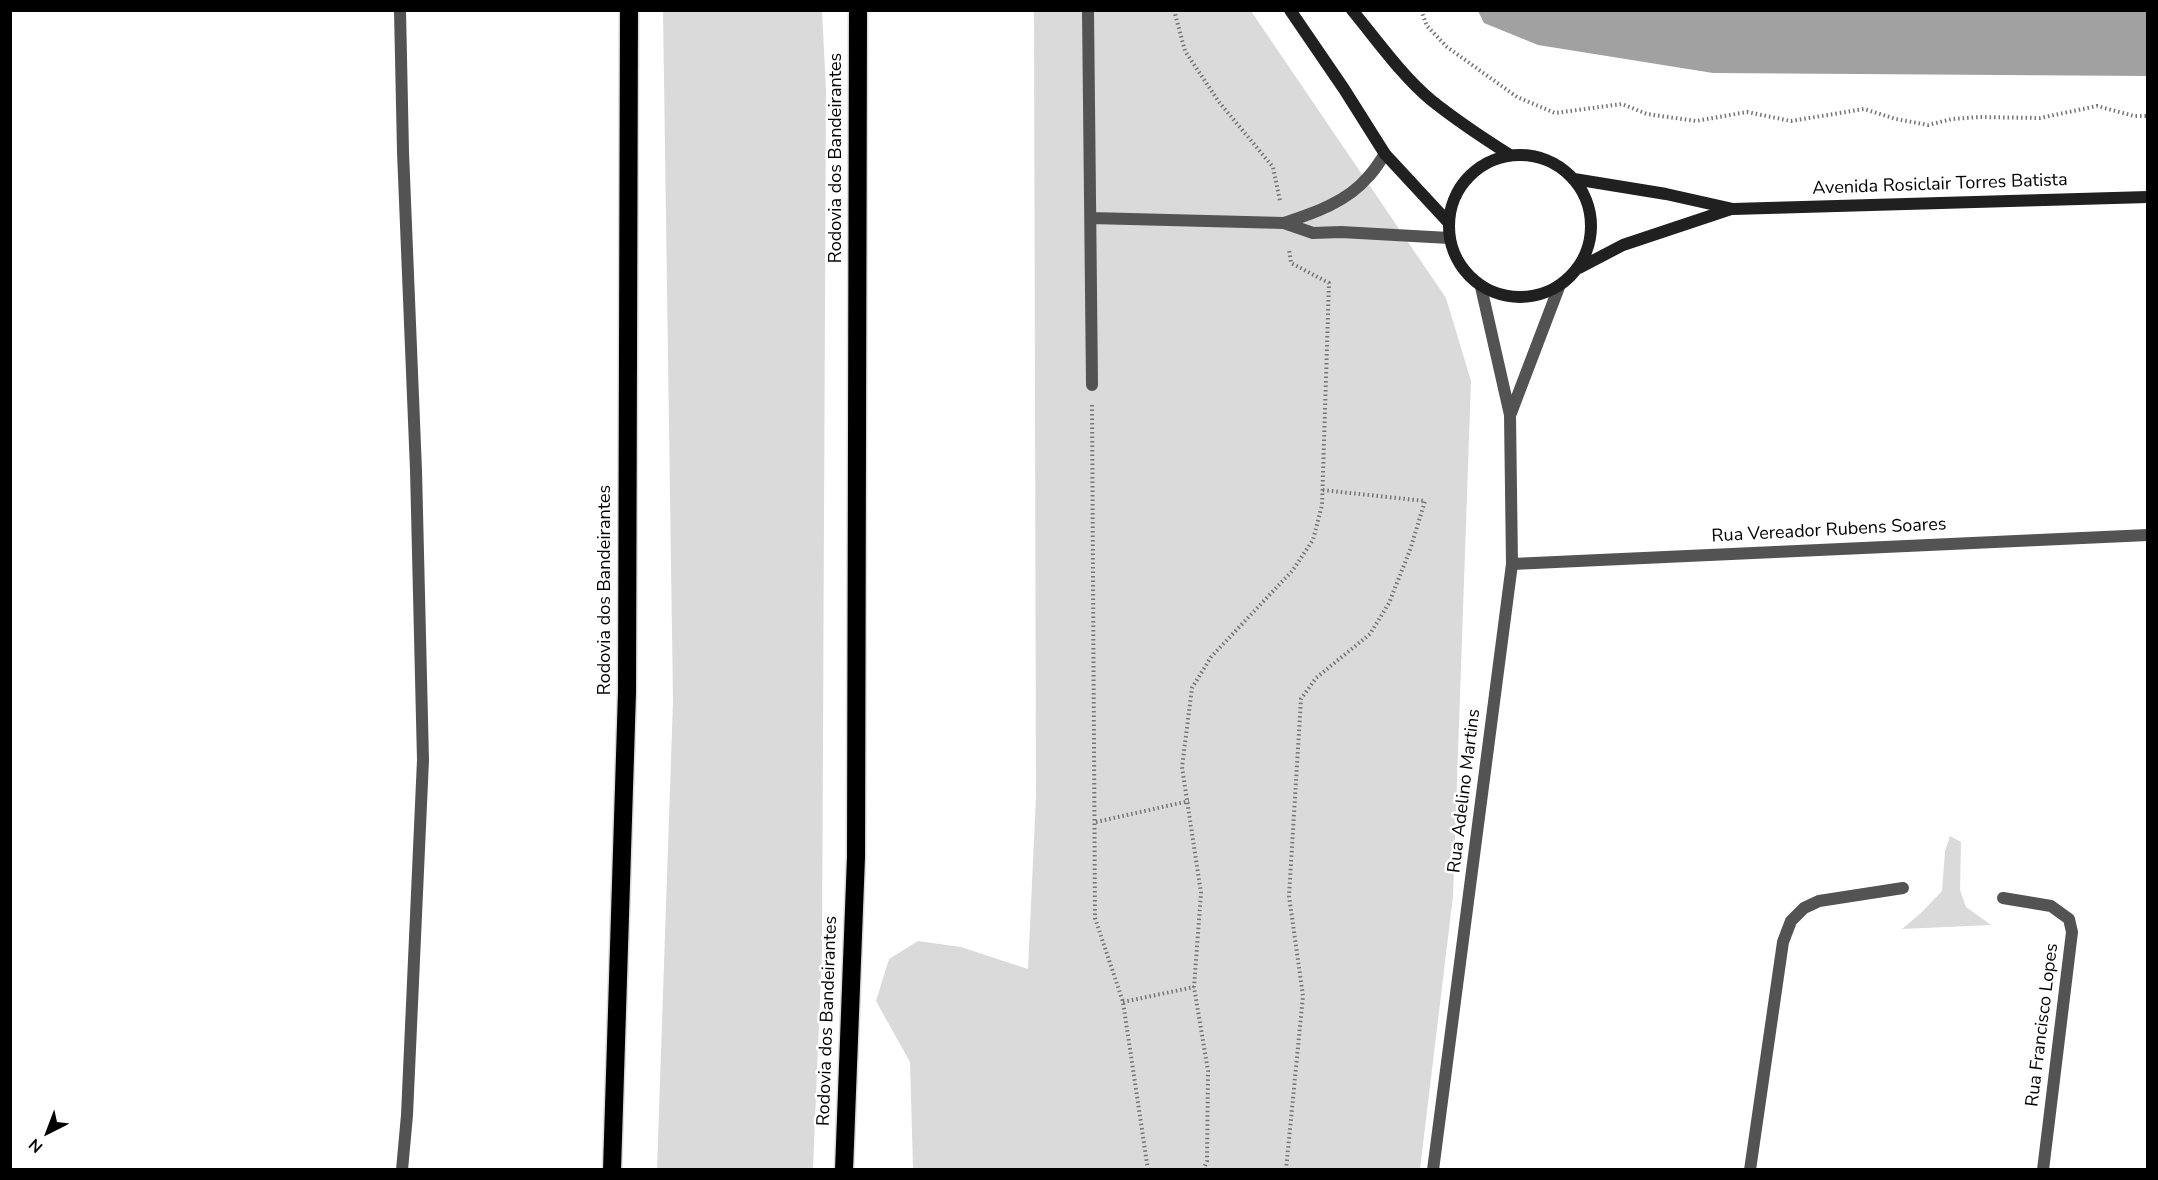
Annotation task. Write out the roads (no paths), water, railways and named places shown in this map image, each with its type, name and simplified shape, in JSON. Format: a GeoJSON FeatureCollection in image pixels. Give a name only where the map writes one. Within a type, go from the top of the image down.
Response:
{"type":"FeatureCollection","features":[{"type":"Feature","properties":{"kind":"highway","name":"Rodovia dos Bandeirantes"},"geometry":{"type":"LineString","coordinates":[[612,1170],[627,692],[629,10]]}},
{"type":"Feature","properties":{"kind":"highway","name":"Rodovia dos Bandeirantes"},"geometry":{"type":"LineString","coordinates":[[844,1170],[856,857],[858,10]]}},
{"type":"Feature","properties":{"kind":"main road"},"geometry":{"type":"LineString","coordinates":[[1290,10],[1385,154],[1448,222]]}},
{"type":"Feature","properties":{"kind":"main road"},"geometry":{"type":"LineString","coordinates":[[1352,10],[1389,55],[1430,99],[1510,155]]}},
{"type":"Feature","properties":{"kind":"main road"},"geometry":{"type":"LineString","coordinates":[[1510,155],[1534,156],[1556,164],[1574,179],[1586,200],[1592,223],[1589,246],[1579,268],[1559,287],[1540,296],[1520,298],[1500,295],[1481,286],[1466,273],[1455,257],[1449,238],[1448,222],[1454,198],[1467,177],[1486,162],[1510,155]]}},
{"type":"Feature","properties":{"kind":"main road","name":"Avenida Rosiclair Torres Batista"},"geometry":{"type":"LineString","coordinates":[[1574,179],[1666,194],[1732,208],[2148,197]]}},
{"type":"Feature","properties":{"kind":"main road","name":"Avenida Rosiclair Torres Batista"},"geometry":{"type":"LineString","coordinates":[[1579,268],[1623,245],[1732,208]]}},
{"type":"Feature","properties":{"kind":"street"},"geometry":{"type":"LineString","coordinates":[[400,10],[403,152],[416,470],[423,760],[408,1103],[402,1170]]}},
{"type":"Feature","properties":{"kind":"street"},"geometry":{"type":"LineString","coordinates":[[1088,10],[1092,385]]}},
{"type":"Feature","properties":{"kind":"street"},"geometry":{"type":"LineString","coordinates":[[1284,223],[1332,204],[1351,193],[1368,178],[1385,154]]}},
{"type":"Feature","properties":{"kind":"street"},"geometry":{"type":"LineString","coordinates":[[1091,218],[1284,223],[1313,233],[1341,232],[1449,238]]}},
{"type":"Feature","properties":{"kind":"street","name":"Rua Adelino Martins"},"geometry":{"type":"LineString","coordinates":[[1433,1170],[1512,564],[1510,415],[1481,286]]}},
{"type":"Feature","properties":{"kind":"street","name":"Rua Adelino Martins"},"geometry":{"type":"LineString","coordinates":[[1510,415],[1559,287]]}},
{"type":"Feature","properties":{"kind":"street","name":"Rua Vereador Rubens Soares"},"geometry":{"type":"LineString","coordinates":[[1512,564],[2148,535]]}},
{"type":"Feature","properties":{"kind":"street"},"geometry":{"type":"LineString","coordinates":[[1750,1170],[1783,942],[1791,921],[1804,908],[1819,901],[1904,888]]}},
{"type":"Feature","properties":{"kind":"street","name":"Rua Francisco Lopes"},"geometry":{"type":"LineString","coordinates":[[2003,898],[2051,906],[2069,919],[2072,932],[2043,1170]]}}]}
